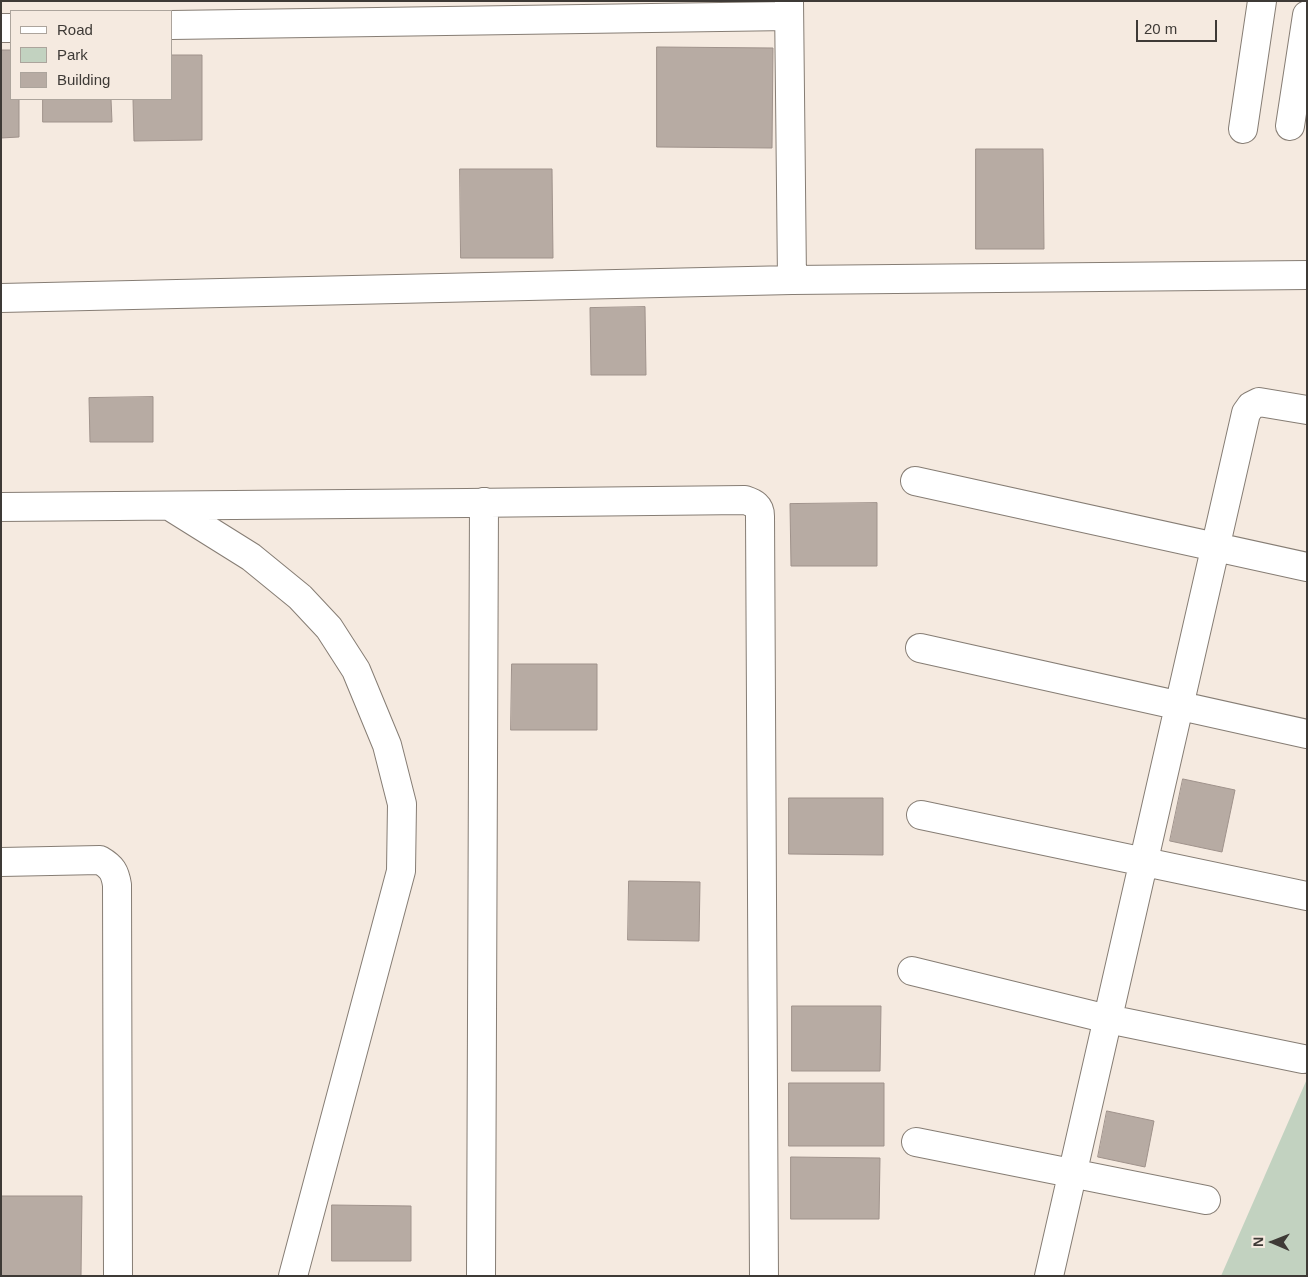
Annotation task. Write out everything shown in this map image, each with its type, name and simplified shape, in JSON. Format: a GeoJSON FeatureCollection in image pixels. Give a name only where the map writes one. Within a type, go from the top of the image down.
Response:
{"type":"FeatureCollection","features":[{"type":"Feature","properties":{"kind":"street"},"geometry":{"type":"LineString","coordinates":[[1243,128],[1262,1]]}},
{"type":"Feature","properties":{"kind":"street"},"geometry":{"type":"LineString","coordinates":[[172,26],[789,9],[792,280]]}},
{"type":"Feature","properties":{"kind":"street"},"geometry":{"type":"LineString","coordinates":[[1290,126],[1307,15]]}},
{"type":"Feature","properties":{"kind":"street"},"geometry":{"type":"LineString","coordinates":[[1,298],[792,280],[1307,275]]}},
{"type":"Feature","properties":{"kind":"street"},"geometry":{"type":"LineString","coordinates":[[1049,1276],[1246,412],[1251,406],[1259,402],[1307,410]]}},
{"type":"Feature","properties":{"kind":"street"},"geometry":{"type":"LineString","coordinates":[[915,481],[1307,567]]}},
{"type":"Feature","properties":{"kind":"street"},"geometry":{"type":"LineString","coordinates":[[1,507],[172,507],[745,500],[752,502],[760,510],[764,1276]]}},
{"type":"Feature","properties":{"kind":"street"},"geometry":{"type":"LineString","coordinates":[[481,1276],[484,502]]}},
{"type":"Feature","properties":{"kind":"street"},"geometry":{"type":"LineString","coordinates":[[172,507],[251,557],[300,597],[329,628],[356,670],[387,745],[402,804],[401,872],[293,1276]]}},
{"type":"Feature","properties":{"kind":"street"},"geometry":{"type":"LineString","coordinates":[[920,648],[1307,734]]}},
{"type":"Feature","properties":{"kind":"street"},"geometry":{"type":"LineString","coordinates":[[920,815],[1307,896]]}},
{"type":"Feature","properties":{"kind":"street"},"geometry":{"type":"LineString","coordinates":[[1,862],[100,860],[114,872],[117,885],[118,1276]]}},
{"type":"Feature","properties":{"kind":"street"},"geometry":{"type":"LineString","coordinates":[[912,971],[1108,1019],[1303,1059]]}},
{"type":"Feature","properties":{"kind":"street"},"geometry":{"type":"LineString","coordinates":[[916,1142],[1206,1200]]}},
{"type":"Feature","properties":{"kind":"green space"},"geometry":{"type":"Polygon","coordinates":[[[1307,1079],[1307,1276],[1221,1276],[1307,1079]]]}},
{"type":"Feature","properties":{"kind":"building"},"geometry":{"type":"Polygon","coordinates":[[[657,47],[773,48],[772,148],[657,147],[657,47]]]}},
{"type":"Feature","properties":{"kind":"building"},"geometry":{"type":"Polygon","coordinates":[[[1,50],[10,50],[10,100],[19,100],[19,137],[1,138],[1,50]]]}},
{"type":"Feature","properties":{"kind":"building"},"geometry":{"type":"Polygon","coordinates":[[[172,55],[202,55],[202,140],[134,141],[133,100],[172,100],[172,55]]]}},
{"type":"Feature","properties":{"kind":"building"},"geometry":{"type":"Polygon","coordinates":[[[43,100],[111,100],[112,122],[43,122],[43,100]]]}},
{"type":"Feature","properties":{"kind":"building"},"geometry":{"type":"Polygon","coordinates":[[[976,149],[1043,149],[1044,249],[976,249],[976,149]]]}},
{"type":"Feature","properties":{"kind":"building"},"geometry":{"type":"Polygon","coordinates":[[[460,169],[552,169],[553,258],[461,258],[460,169]]]}},
{"type":"Feature","properties":{"kind":"building"},"geometry":{"type":"Polygon","coordinates":[[[645,307],[646,375],[591,375],[590,308],[645,307]]]}},
{"type":"Feature","properties":{"kind":"building"},"geometry":{"type":"Polygon","coordinates":[[[153,397],[153,442],[90,442],[89,398],[153,397]]]}},
{"type":"Feature","properties":{"kind":"building"},"geometry":{"type":"Polygon","coordinates":[[[877,503],[877,566],[791,566],[790,504],[877,503]]]}},
{"type":"Feature","properties":{"kind":"building"},"geometry":{"type":"Polygon","coordinates":[[[512,664],[597,664],[597,730],[511,730],[512,664]]]}},
{"type":"Feature","properties":{"kind":"building"},"geometry":{"type":"Polygon","coordinates":[[[1183,779],[1235,790],[1222,852],[1170,841],[1183,779]]]}},
{"type":"Feature","properties":{"kind":"building"},"geometry":{"type":"Polygon","coordinates":[[[789,798],[883,798],[883,855],[789,854],[789,798]]]}},
{"type":"Feature","properties":{"kind":"building"},"geometry":{"type":"Polygon","coordinates":[[[629,881],[700,882],[699,941],[628,940],[629,881]]]}},
{"type":"Feature","properties":{"kind":"building"},"geometry":{"type":"Polygon","coordinates":[[[792,1006],[881,1006],[880,1071],[792,1071],[792,1006]]]}},
{"type":"Feature","properties":{"kind":"building"},"geometry":{"type":"Polygon","coordinates":[[[789,1083],[884,1083],[884,1146],[789,1146],[789,1083]]]}},
{"type":"Feature","properties":{"kind":"building"},"geometry":{"type":"Polygon","coordinates":[[[1107,1111],[1154,1121],[1145,1167],[1098,1157],[1107,1111]]]}},
{"type":"Feature","properties":{"kind":"building"},"geometry":{"type":"Polygon","coordinates":[[[791,1157],[880,1158],[879,1219],[791,1219],[791,1157]]]}},
{"type":"Feature","properties":{"kind":"building"},"geometry":{"type":"Polygon","coordinates":[[[1,1196],[82,1196],[81,1276],[1,1276],[1,1196]]]}},
{"type":"Feature","properties":{"kind":"building"},"geometry":{"type":"Polygon","coordinates":[[[332,1205],[411,1206],[411,1261],[332,1261],[332,1205]]]}}]}
